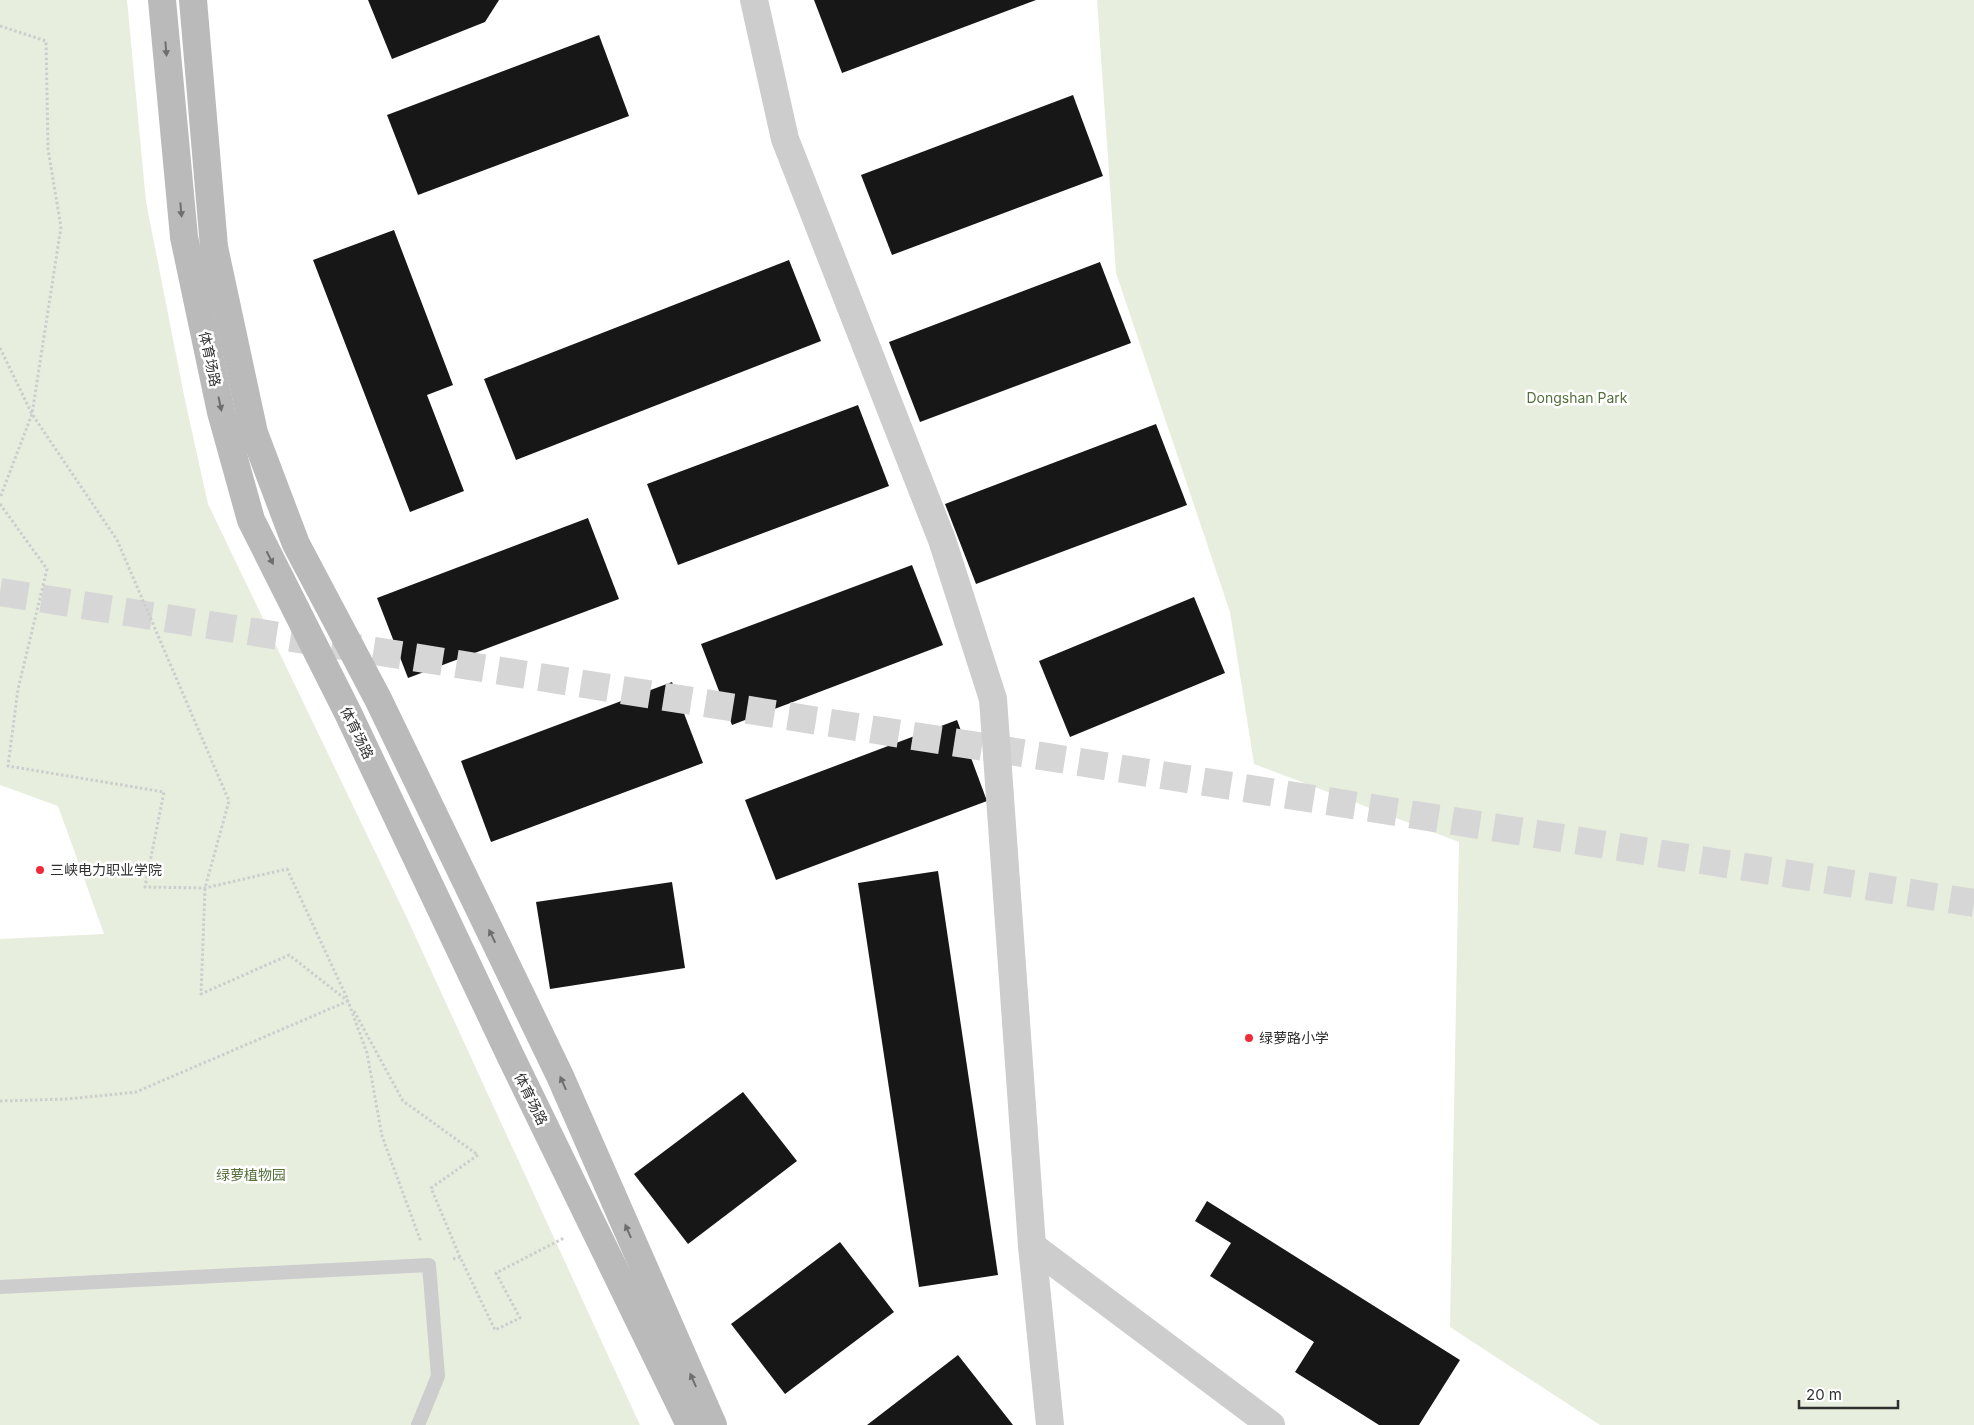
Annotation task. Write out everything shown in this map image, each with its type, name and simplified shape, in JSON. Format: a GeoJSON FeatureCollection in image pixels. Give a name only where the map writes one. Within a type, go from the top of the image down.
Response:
{"type":"FeatureCollection","features":[{"type":"Feature","properties":{"kind":"main road","name":"体育场路"},"geometry":{"type":"LineString","coordinates":[[162,0],[184,237],[221,412],[251,520],[348,713],[510,1055],[690,1425]]}},
{"type":"Feature","properties":{"kind":"main road","name":"体育场路"},"geometry":{"type":"LineString","coordinates":[[193,0],[214,247],[254,433],[296,544],[378,699],[560,1076],[713,1425]]}},
{"type":"Feature","properties":{"kind":"street"},"geometry":{"type":"LineString","coordinates":[[754,0],[785,139],[942,540],[993,699],[1032,1246],[1050,1425]]}},
{"type":"Feature","properties":{"kind":"street"},"geometry":{"type":"LineString","coordinates":[[1032,1246],[1271,1425]]}},
{"type":"Feature","properties":{"kind":"lane"},"geometry":{"type":"LineString","coordinates":[[0,1287],[429,1265],[438,1376],[418,1425]]}},
{"type":"Feature","properties":{"kind":"path"},"geometry":{"type":"LineString","coordinates":[[0,26],[46,41],[48,149],[61,227],[32,414],[0,498]]}},
{"type":"Feature","properties":{"kind":"path"},"geometry":{"type":"LineString","coordinates":[[0,348],[32,414],[117,540],[229,801],[205,888],[202,994],[289,955],[348,1001],[367,1053],[382,1136],[429,1265],[460,1257]]}},
{"type":"Feature","properties":{"kind":"path"},"geometry":{"type":"LineString","coordinates":[[0,504],[48,569],[18,689],[8,766],[164,792],[145,887],[205,888],[287,869],[348,1001],[403,1101],[478,1155],[431,1188],[460,1257],[495,1330],[520,1318],[496,1272],[592,1224]]}},
{"type":"Feature","properties":{"kind":"path"},"geometry":{"type":"LineString","coordinates":[[0,1101],[68,1099],[136,1092],[348,1001]]}},
{"type":"Feature","properties":{"kind":"green space","name":"绿萝植物园"},"geometry":{"type":"Polygon","coordinates":[[[0,0],[127,0],[146,202],[185,400],[208,504],[406,916],[640,1425],[0,1425],[0,939],[104,934],[58,806],[0,785],[0,0]]]}},
{"type":"Feature","properties":{"kind":"green space","name":"Dongshan Park"},"geometry":{"type":"Polygon","coordinates":[[[1097,0],[1974,0],[1974,1425],[1600,1425],[1450,1327],[1459,842],[1254,764],[1230,612],[1116,273],[1097,0]]]}},
{"type":"Feature","properties":{"kind":"building"},"geometry":{"type":"Polygon","coordinates":[[[368,0],[499,0],[485,22],[392,59],[368,0]]]}},
{"type":"Feature","properties":{"kind":"building"},"geometry":{"type":"Polygon","coordinates":[[[814,0],[1036,0],[842,73],[814,0]]]}},
{"type":"Feature","properties":{"kind":"building"},"geometry":{"type":"Polygon","coordinates":[[[599,35],[629,116],[418,195],[387,115],[599,35]]]}},
{"type":"Feature","properties":{"kind":"building"},"geometry":{"type":"Polygon","coordinates":[[[1073,95],[1103,176],[892,255],[861,175],[1073,95]]]}},
{"type":"Feature","properties":{"kind":"building"},"geometry":{"type":"Polygon","coordinates":[[[394,230],[453,385],[427,395],[464,491],[410,512],[313,260],[394,230]]]}},
{"type":"Feature","properties":{"kind":"building"},"geometry":{"type":"Polygon","coordinates":[[[789,260],[821,341],[516,460],[484,379],[789,260]]]}},
{"type":"Feature","properties":{"kind":"building"},"geometry":{"type":"Polygon","coordinates":[[[1100,262],[1131,343],[920,422],[889,342],[1100,262]]]}},
{"type":"Feature","properties":{"kind":"building"},"geometry":{"type":"Polygon","coordinates":[[[858,405],[889,486],[678,565],[647,484],[858,405]]]}},
{"type":"Feature","properties":{"kind":"building"},"geometry":{"type":"Polygon","coordinates":[[[1156,424],[1187,505],[976,584],[945,504],[1156,424]]]}},
{"type":"Feature","properties":{"kind":"building"},"geometry":{"type":"Polygon","coordinates":[[[588,518],[619,599],[408,678],[377,598],[588,518]]]}},
{"type":"Feature","properties":{"kind":"building"},"geometry":{"type":"Polygon","coordinates":[[[912,565],[943,645],[732,725],[701,644],[912,565]]]}},
{"type":"Feature","properties":{"kind":"building"},"geometry":{"type":"Polygon","coordinates":[[[1194,597],[1225,673],[1070,737],[1039,661],[1194,597]]]}},
{"type":"Feature","properties":{"kind":"building"},"geometry":{"type":"Polygon","coordinates":[[[672,682],[703,763],[491,842],[461,761],[672,682]]]}},
{"type":"Feature","properties":{"kind":"building"},"geometry":{"type":"Polygon","coordinates":[[[957,720],[987,801],[776,880],[745,800],[957,720]]]}},
{"type":"Feature","properties":{"kind":"building"},"geometry":{"type":"Polygon","coordinates":[[[938,871],[998,1275],[919,1287],[858,883],[938,871]]]}},
{"type":"Feature","properties":{"kind":"building"},"geometry":{"type":"Polygon","coordinates":[[[672,882],[685,968],[550,989],[536,902],[672,882]]]}},
{"type":"Feature","properties":{"kind":"building"},"geometry":{"type":"Polygon","coordinates":[[[743,1092],[797,1161],[688,1244],[634,1174],[743,1092]]]}},
{"type":"Feature","properties":{"kind":"building"},"geometry":{"type":"Polygon","coordinates":[[[1207,1201],[1460,1360],[1419,1425],[1379,1425],[1295,1372],[1314,1342],[1210,1276],[1231,1243],[1195,1221],[1207,1201]]]}},
{"type":"Feature","properties":{"kind":"building"},"geometry":{"type":"Polygon","coordinates":[[[840,1242],[894,1312],[785,1394],[731,1324],[840,1242]]]}},
{"type":"Feature","properties":{"kind":"building"},"geometry":{"type":"Polygon","coordinates":[[[958,1355],[1013,1425],[867,1425],[958,1355]]]}},
{"type":"Feature","properties":{"kind":"tunnel"},"geometry":{"type":"LineString","coordinates":[[0,592],[1974,903]]}},
{"type":"Feature","properties":{"kind":"place","name":"三峡电力职业学院"},"geometry":{"type":"Point","coordinates":[40,870]}},
{"type":"Feature","properties":{"kind":"place","name":"绿萝路小学"},"geometry":{"type":"Point","coordinates":[1249,1038]}}]}
